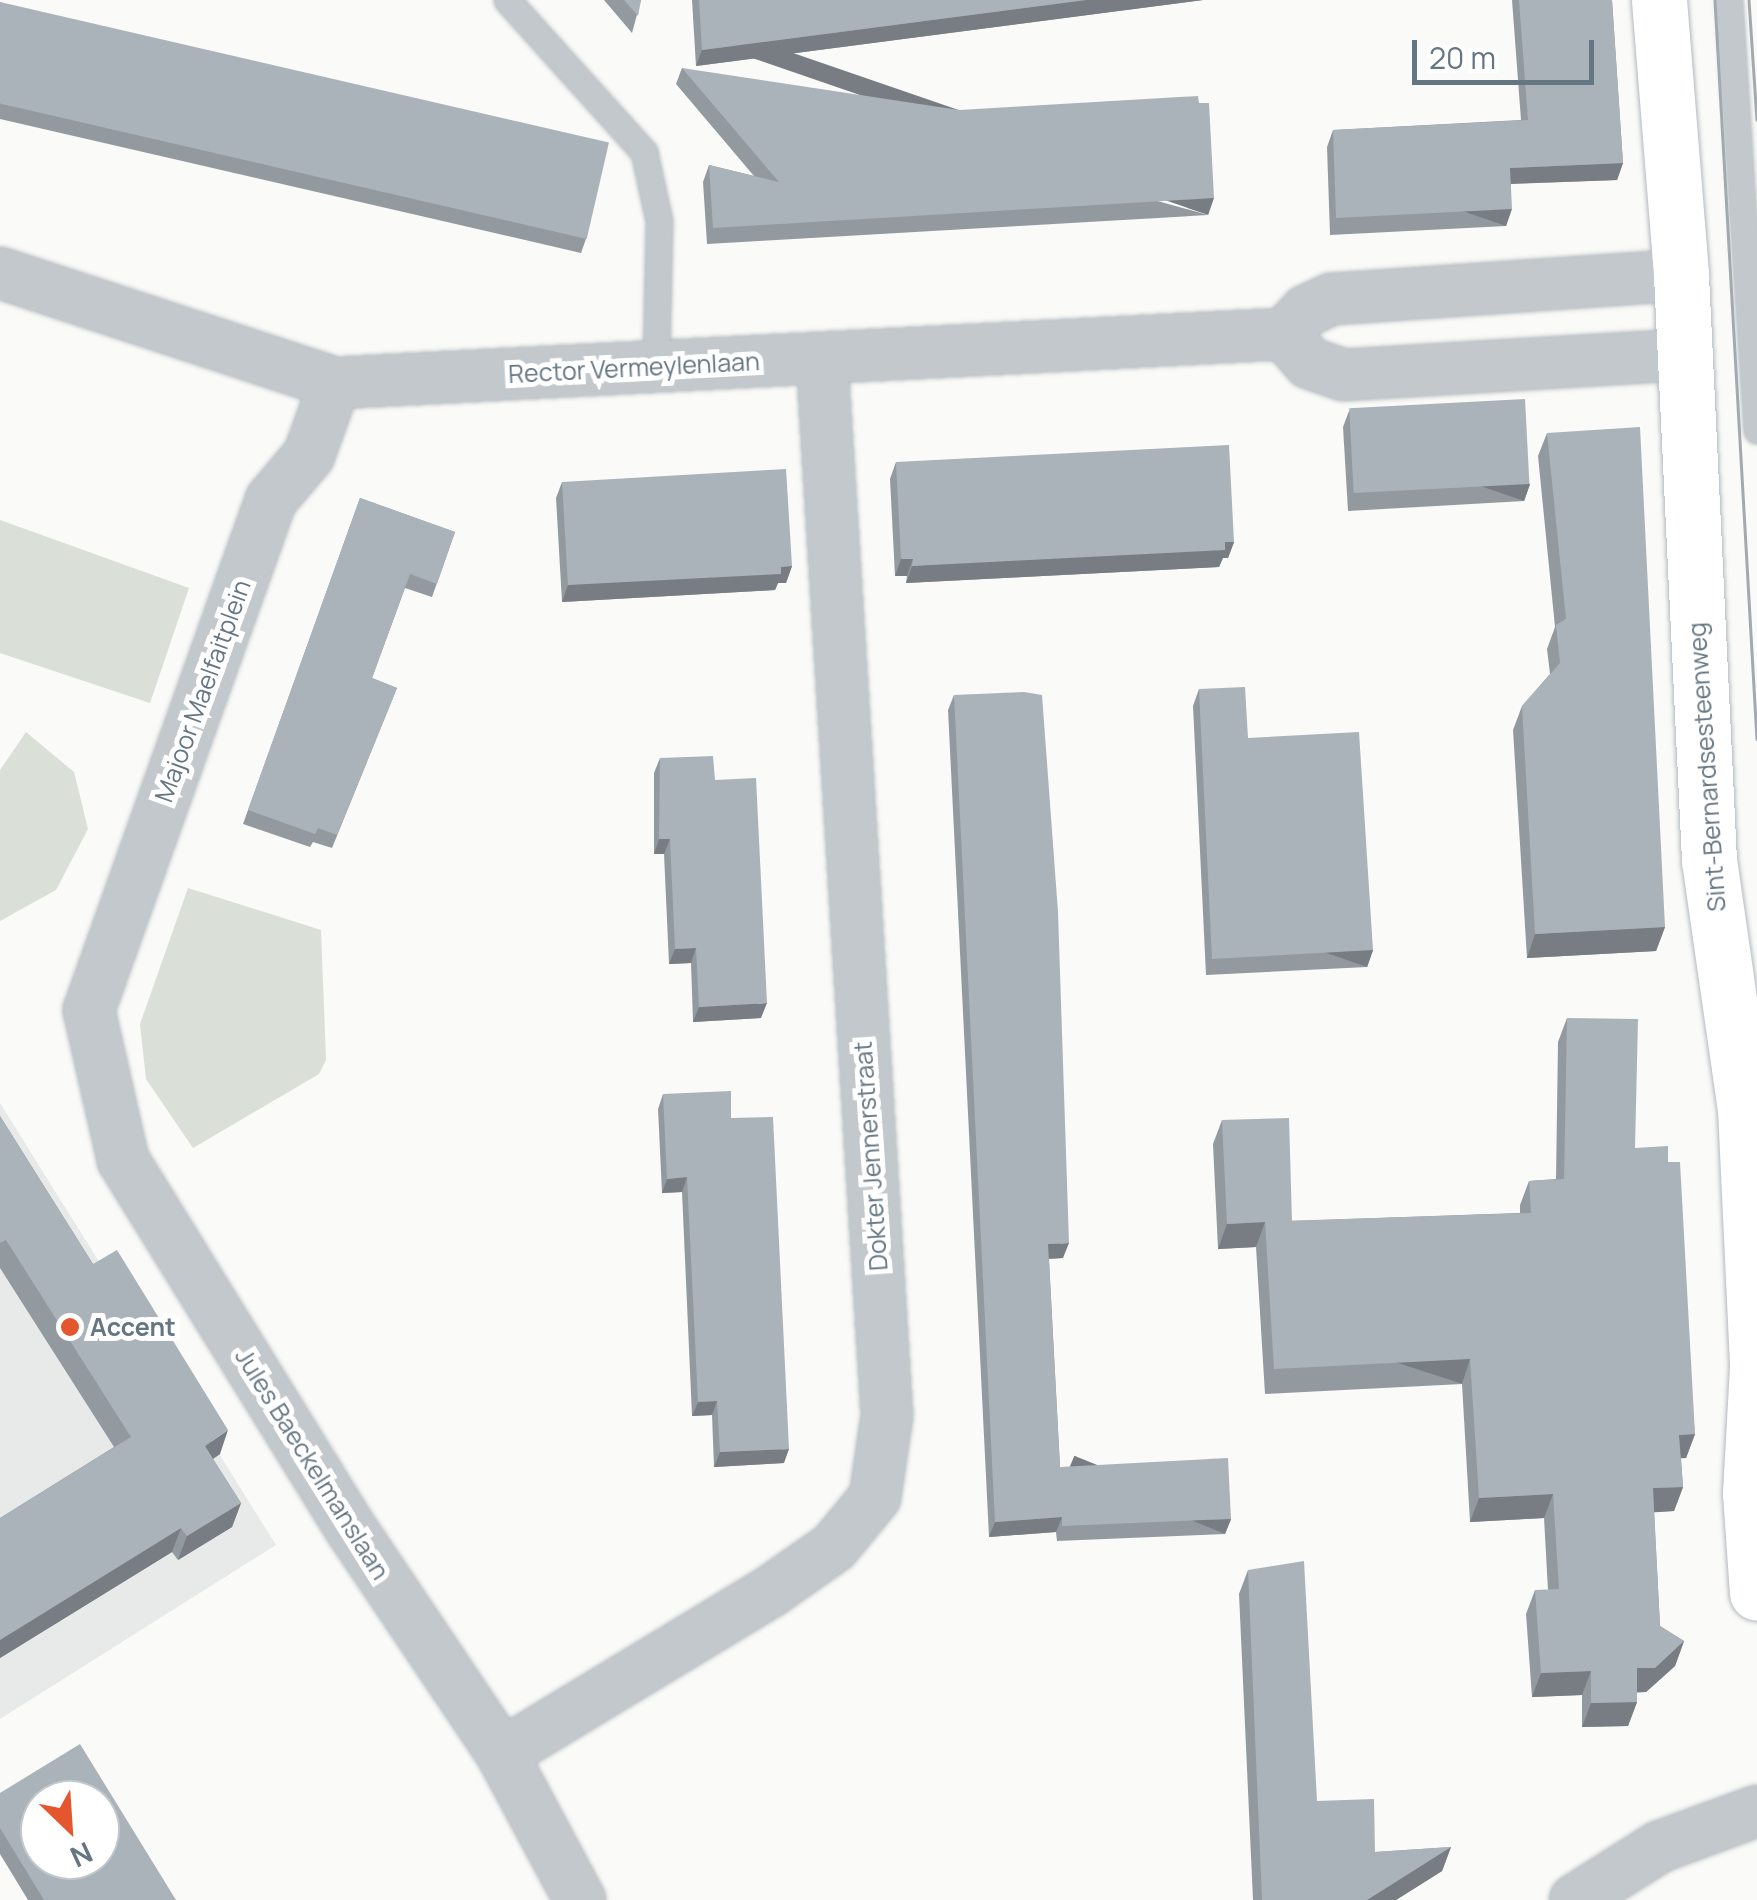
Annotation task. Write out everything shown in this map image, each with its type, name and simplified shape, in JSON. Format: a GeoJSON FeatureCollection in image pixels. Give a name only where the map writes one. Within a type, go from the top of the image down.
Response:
{"type":"FeatureCollection","features":[{"type":"Feature","properties":{"kind":"main road","name":"Sint-Bernardsesteenweg"},"geometry":{"type":"LineString","coordinates":[[1658,0],[1681,276],[1709,860],[1745,1109],[1757,1367],[1750,1494],[1757,1593]]}},
{"type":"Feature","properties":{"kind":"street","name":"Rector Vermeylenlaan"},"geometry":{"type":"LineString","coordinates":[[0,273],[335,383],[1284,334]]}},
{"type":"Feature","properties":{"kind":"street"},"geometry":{"type":"LineString","coordinates":[[1681,276],[1332,299],[1306,311],[1284,334],[1309,362],[1343,375],[1684,354]]}},
{"type":"Feature","properties":{"kind":"street"},"geometry":{"type":"LineString","coordinates":[[1516,286],[1524,364]]}},
{"type":"Feature","properties":{"kind":"street","name":"Dokter Jennerstraat"},"geometry":{"type":"LineString","coordinates":[[504,1757],[834,1548],[875,1497],[887,1416],[822,360]]}},
{"type":"Feature","properties":{"kind":"street","name":"Majoor Maelfaitplein"},"geometry":{"type":"LineString","coordinates":[[89,1010],[271,500],[309,454],[335,383]]}},
{"type":"Feature","properties":{"kind":"street","name":"Jules Baeckelmanslaan"},"geometry":{"type":"LineString","coordinates":[[89,1010],[122,1160],[350,1526],[504,1757],[580,1900]]}},
{"type":"Feature","properties":{"kind":"street"},"geometry":{"type":"LineString","coordinates":[[1575,1900],[1660,1847],[1757,1811]]}},
{"type":"Feature","properties":{"kind":"lane"},"geometry":{"type":"LineString","coordinates":[[508,0],[644,152],[659,221],[656,366]]}},
{"type":"Feature","properties":{"kind":"lane"},"geometry":{"type":"LineString","coordinates":[[1729,0],[1757,430]]}},
{"type":"Feature","properties":{"kind":"shaded area"},"geometry":{"type":"Polygon","coordinates":[[[0,520],[189,588],[150,703],[0,653],[0,520]]]}},
{"type":"Feature","properties":{"kind":"shaded area"},"geometry":{"type":"Polygon","coordinates":[[[26,732],[74,772],[88,829],[56,890],[0,921],[0,770],[26,732]]]}},
{"type":"Feature","properties":{"kind":"shaded area"},"geometry":{"type":"Polygon","coordinates":[[[188,888],[321,930],[326,1060],[319,1074],[193,1148],[146,1079],[140,1024],[188,888]]]}},
{"type":"Feature","properties":{"kind":"shaded area","name":"Accent"},"geometry":{"type":"Polygon","coordinates":[[[0,1103],[276,1545],[0,1719],[0,1103]]]}},
{"type":"Feature","properties":{"kind":"building"},"geometry":{"type":"Polygon","coordinates":[[[624,0],[641,0],[638,16],[624,0]]]}},
{"type":"Feature","properties":{"kind":"building"},"geometry":{"type":"Polygon","coordinates":[[[699,0],[1086,0],[702,50],[699,0]]]}},
{"type":"Feature","properties":{"kind":"building"},"geometry":{"type":"Polygon","coordinates":[[[1519,0],[1612,0],[1623,163],[1510,168],[1512,209],[1336,218],[1333,130],[1528,120],[1519,0]]]}},
{"type":"Feature","properties":{"kind":"building"},"geometry":{"type":"Polygon","coordinates":[[[0,2],[609,143],[587,239],[0,104],[0,2]]]}},
{"type":"Feature","properties":{"kind":"building"},"geometry":{"type":"Polygon","coordinates":[[[682,68],[959,110],[1198,96],[1199,103],[1209,103],[1214,198],[713,228],[709,165],[779,182],[682,68]]]}},
{"type":"Feature","properties":{"kind":"building"},"geometry":{"type":"Polygon","coordinates":[[[1525,399],[1529,484],[1354,493],[1349,408],[1525,399]]]}},
{"type":"Feature","properties":{"kind":"building"},"geometry":{"type":"Polygon","coordinates":[[[1640,427],[1665,927],[1535,934],[1522,706],[1560,663],[1556,625],[1566,619],[1547,433],[1640,427]]]}},
{"type":"Feature","properties":{"kind":"building"},"geometry":{"type":"Polygon","coordinates":[[[1229,445],[1234,542],[1225,542],[1225,550],[912,566],[913,559],[901,559],[896,462],[1229,445]]]}},
{"type":"Feature","properties":{"kind":"building"},"geometry":{"type":"Polygon","coordinates":[[[786,469],[792,566],[781,567],[781,574],[568,585],[562,482],[786,469]]]}},
{"type":"Feature","properties":{"kind":"building"},"geometry":{"type":"Polygon","coordinates":[[[360,498],[455,532],[437,584],[410,574],[372,678],[397,688],[337,835],[318,828],[315,834],[248,810],[360,498]]]}},
{"type":"Feature","properties":{"kind":"building"},"geometry":{"type":"Polygon","coordinates":[[[1245,687],[1248,738],[1359,732],[1373,950],[1212,959],[1199,689],[1245,687]]]}},
{"type":"Feature","properties":{"kind":"building"},"geometry":{"type":"Polygon","coordinates":[[[954,695],[1042,695],[1058,912],[1069,1243],[1048,1244],[1060,1467],[1228,1458],[1231,1519],[1062,1526],[1062,1517],[995,1522],[954,695]]]}},
{"type":"Feature","properties":{"kind":"building"},"geometry":{"type":"Polygon","coordinates":[[[713,756],[715,780],[756,778],[767,1003],[699,1007],[696,948],[675,949],[670,839],[659,839],[660,758],[713,756]]]}},
{"type":"Feature","properties":{"kind":"building"},"geometry":{"type":"Polygon","coordinates":[[[1567,1018],[1638,1019],[1635,1148],[1668,1146],[1668,1162],[1680,1162],[1695,1434],[1679,1435],[1683,1487],[1653,1488],[1660,1626],[1684,1641],[1655,1668],[1637,1668],[1637,1702],[1591,1703],[1591,1671],[1541,1673],[1535,1590],[1559,1589],[1553,1494],[1479,1498],[1470,1359],[1274,1369],[1265,1222],[1227,1224],[1222,1120],[1289,1118],[1292,1221],[1531,1213],[1529,1181],[1564,1179],[1567,1018]]]}},
{"type":"Feature","properties":{"kind":"building"},"geometry":{"type":"Polygon","coordinates":[[[731,1091],[731,1118],[773,1117],[789,1449],[720,1452],[717,1401],[698,1402],[687,1177],[667,1179],[663,1094],[731,1091]]]}},
{"type":"Feature","properties":{"kind":"building"},"geometry":{"type":"Polygon","coordinates":[[[0,1116],[93,1264],[117,1250],[228,1430],[205,1446],[241,1503],[187,1536],[181,1528],[0,1640],[0,1518],[131,1437],[6,1240],[0,1243],[0,1116]]]}},
{"type":"Feature","properties":{"kind":"building"},"geometry":{"type":"Polygon","coordinates":[[[1304,1561],[1317,1801],[1374,1799],[1375,1852],[1451,1847],[1367,1900],[1262,1900],[1248,1570],[1304,1561]]]}},
{"type":"Feature","properties":{"kind":"building"},"geometry":{"type":"Polygon","coordinates":[[[80,1744],[102,1780],[21,1780],[80,1744]]]}},
{"type":"Feature","properties":{"kind":"building"},"geometry":{"type":"Polygon","coordinates":[[[20,1781],[20,1861],[0,1828],[0,1793],[20,1781]]]}},
{"type":"Feature","properties":{"kind":"building"},"geometry":{"type":"Polygon","coordinates":[[[120,1809],[176,1900],[44,1900],[32,1880],[120,1880],[120,1809]]]}},
{"type":"Feature","properties":{"kind":"tram line"},"geometry":{"type":"LineString","coordinates":[[1715,0],[1757,739]]}},
{"type":"Feature","properties":{"kind":"tram line"},"geometry":{"type":"LineString","coordinates":[[1749,0],[1757,120]]}},
{"type":"Feature","properties":{"kind":"place","name":"Accent"},"geometry":{"type":"Point","coordinates":[70,1327]}}]}
